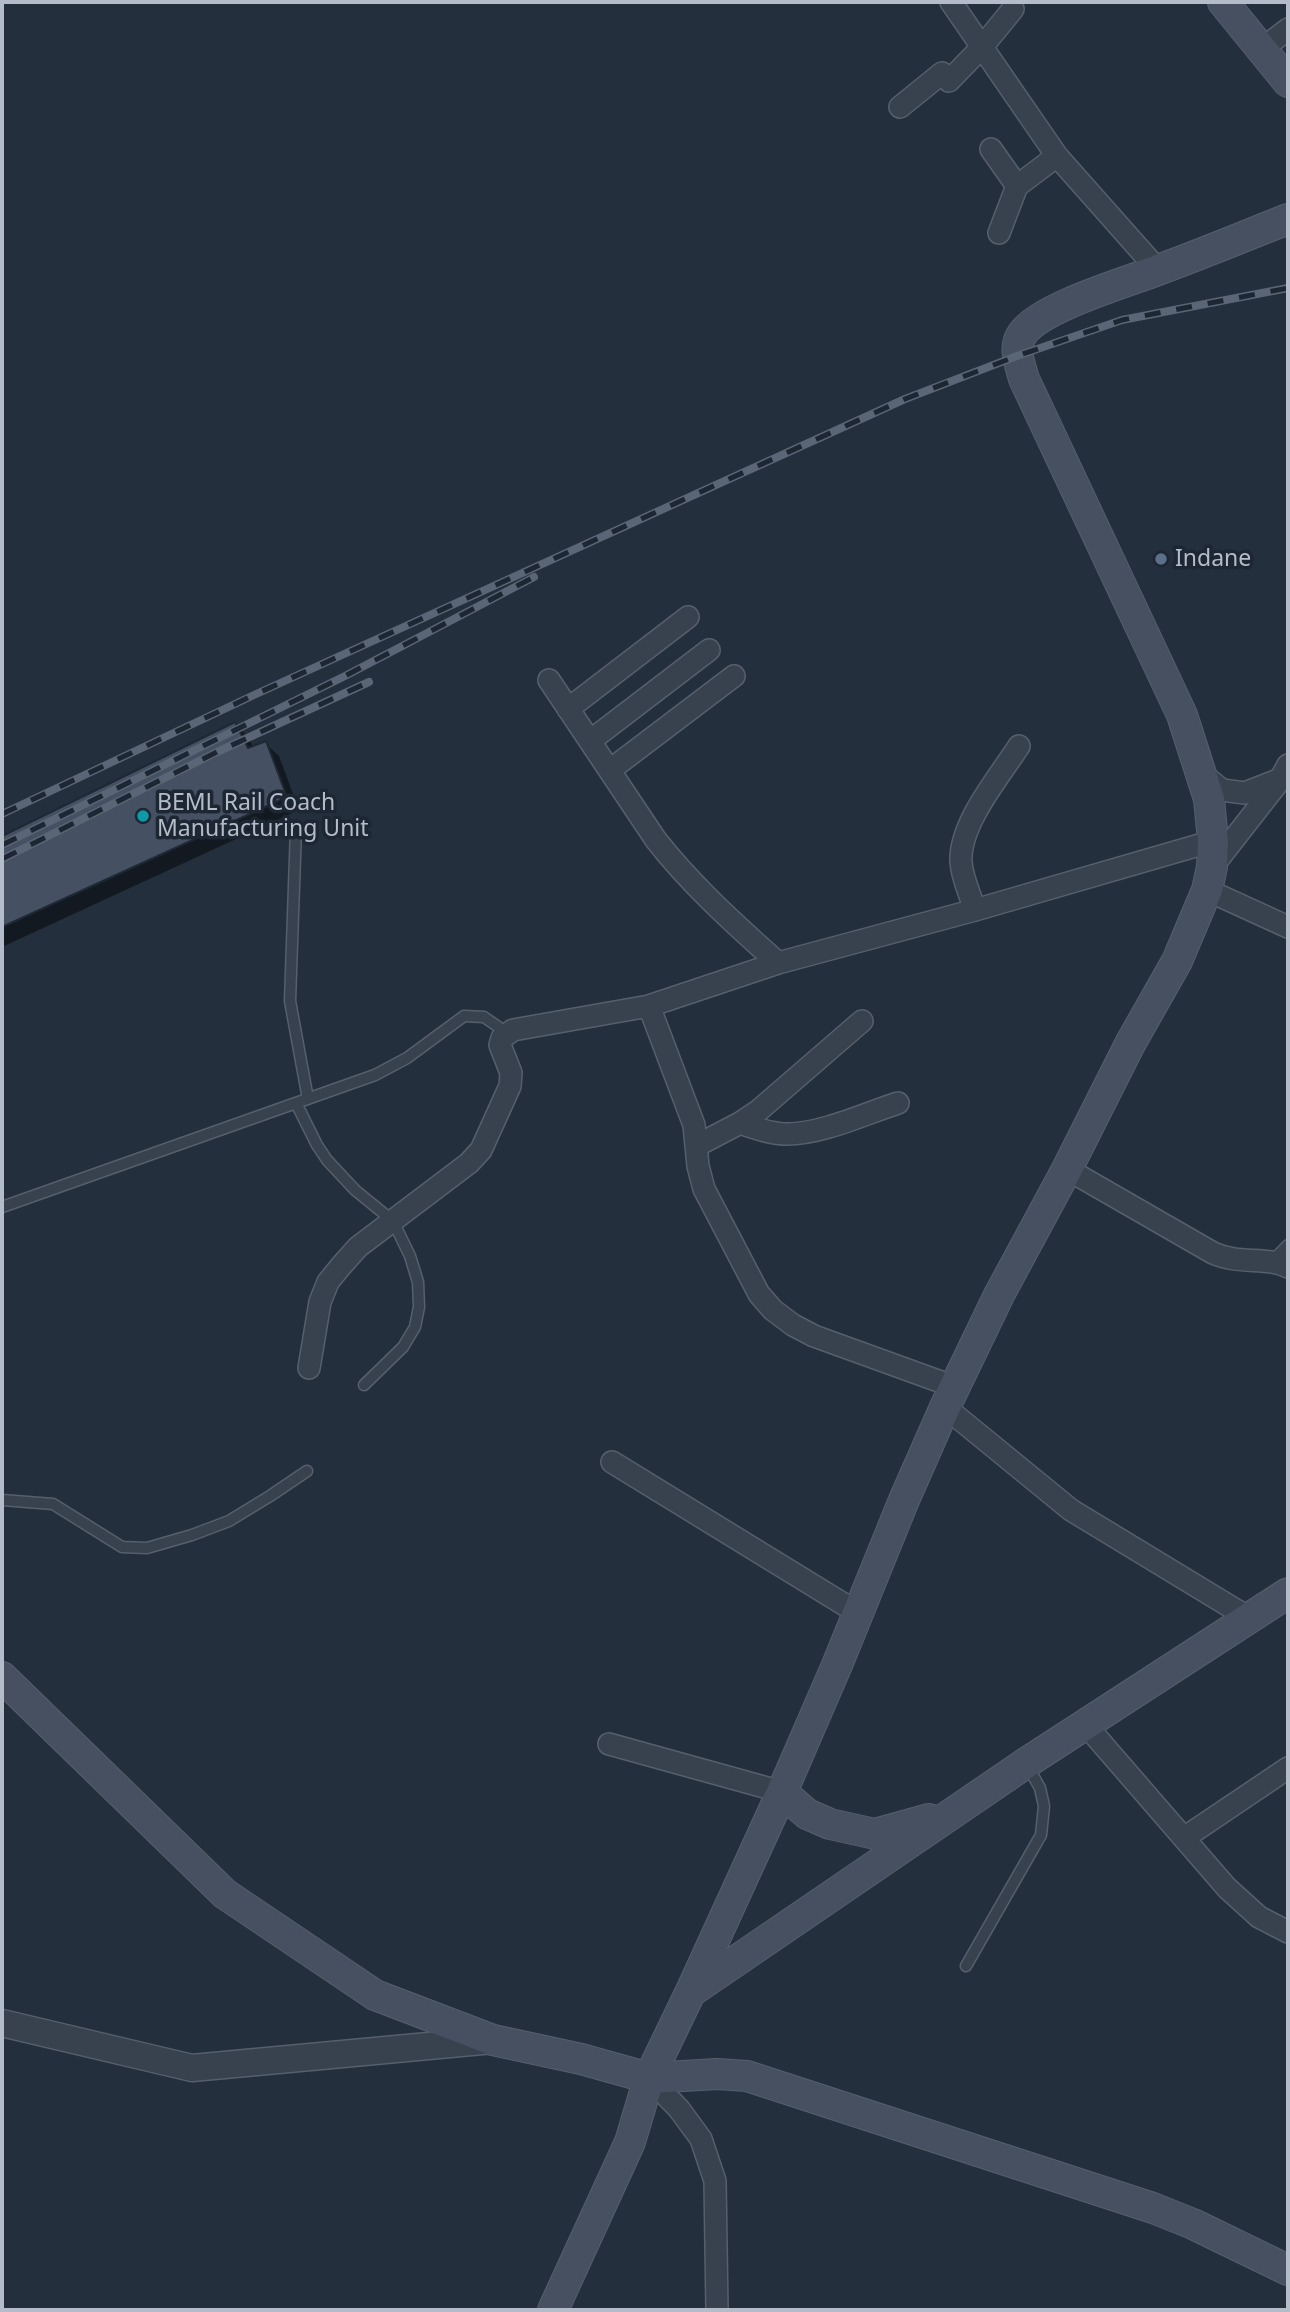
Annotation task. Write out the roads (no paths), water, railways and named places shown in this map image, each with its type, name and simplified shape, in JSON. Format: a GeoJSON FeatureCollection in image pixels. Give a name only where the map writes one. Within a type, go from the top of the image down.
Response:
{"type":"FeatureCollection","features":[{"type":"Feature","properties":{"kind":"main road"},"geometry":{"type":"LineString","coordinates":[[1227,3],[1288,82]]}},
{"type":"Feature","properties":{"kind":"main road"},"geometry":{"type":"LineString","coordinates":[[553,2310],[630,2142],[649,2078],[782,1792],[950,1397],[999,1295],[1130,1044],[1177,961],[1211,866],[1209,799],[1182,715],[1024,379],[1017,356],[1017,343],[1032,323],[1092,293],[1288,219]]}},
{"type":"Feature","properties":{"kind":"main road"},"geometry":{"type":"LineString","coordinates":[[691,1991],[1026,1763],[1288,1594]]}},
{"type":"Feature","properties":{"kind":"main road"},"geometry":{"type":"LineString","coordinates":[[2,1677],[225,1894],[375,1995],[492,2040],[581,2059],[649,2078],[717,2074],[747,2076],[1153,2208],[1193,2224],[1288,2270]]}},
{"type":"Feature","properties":{"kind":"main road"},"geometry":{"type":"LineString","coordinates":[[782,1792],[807,1814],[830,1824],[875,1833],[950,1814]]}},
{"type":"Feature","properties":{"kind":"main road"},"geometry":{"type":"LineString","coordinates":[[581,2059],[615,2079],[624,2088],[629,2099],[630,2142]]}},
{"type":"Feature","properties":{"kind":"street"},"geometry":{"type":"LineString","coordinates":[[951,2],[1057,156],[1158,270]]}},
{"type":"Feature","properties":{"kind":"street"},"geometry":{"type":"LineString","coordinates":[[900,107],[942,73],[949,81],[1013,9]]}},
{"type":"Feature","properties":{"kind":"street"},"geometry":{"type":"LineString","coordinates":[[1261,50],[1288,29]]}},
{"type":"Feature","properties":{"kind":"street"},"geometry":{"type":"LineString","coordinates":[[991,149],[1017,186]]}},
{"type":"Feature","properties":{"kind":"street"},"geometry":{"type":"LineString","coordinates":[[999,233],[1017,186],[1057,156]]}},
{"type":"Feature","properties":{"kind":"street"},"geometry":{"type":"LineString","coordinates":[[568,709],[688,617]]}},
{"type":"Feature","properties":{"kind":"street"},"geometry":{"type":"LineString","coordinates":[[590,741],[709,650]]}},
{"type":"Feature","properties":{"kind":"street"},"geometry":{"type":"LineString","coordinates":[[610,771],[734,676]]}},
{"type":"Feature","properties":{"kind":"street"},"geometry":{"type":"LineString","coordinates":[[549,680],[673,862],[778,963]]}},
{"type":"Feature","properties":{"kind":"street"},"geometry":{"type":"LineString","coordinates":[[975,909],[961,864],[963,837],[1019,746]]}},
{"type":"Feature","properties":{"kind":"street"},"geometry":{"type":"LineString","coordinates":[[1201,773],[1222,790],[1245,793],[1284,772]]}},
{"type":"Feature","properties":{"kind":"street"},"geometry":{"type":"LineString","coordinates":[[309,1368],[315,1321],[328,1282],[358,1248],[469,1163],[481,1150],[510,1086],[511,1073],[500,1045],[507,1033],[649,1006],[778,963],[975,909],[1211,866],[1284,772]]}},
{"type":"Feature","properties":{"kind":"street"},"geometry":{"type":"LineString","coordinates":[[1211,866],[1288,927]]}},
{"type":"Feature","properties":{"kind":"street"},"geometry":{"type":"LineString","coordinates":[[649,1006],[694,1125],[700,1178],[704,1189],[749,1279],[773,1310],[814,1336],[950,1397],[1071,1510],[1249,1618]]}},
{"type":"Feature","properties":{"kind":"street"},"geometry":{"type":"LineString","coordinates":[[696,1146],[758,1111],[862,1021]]}},
{"type":"Feature","properties":{"kind":"street"},"geometry":{"type":"LineString","coordinates":[[740,1123],[759,1130],[786,1134],[802,1132],[898,1103]]}},
{"type":"Feature","properties":{"kind":"street"},"geometry":{"type":"LineString","coordinates":[[1067,1169],[1213,1253],[1238,1261],[1280,1264]]}},
{"type":"Feature","properties":{"kind":"street"},"geometry":{"type":"LineString","coordinates":[[612,1462],[858,1613]]}},
{"type":"Feature","properties":{"kind":"street"},"geometry":{"type":"LineString","coordinates":[[1085,1724],[1227,1888],[1259,1917],[1288,1932]]}},
{"type":"Feature","properties":{"kind":"street"},"geometry":{"type":"LineString","coordinates":[[609,1744],[782,1792]]}},
{"type":"Feature","properties":{"kind":"street"},"geometry":{"type":"LineString","coordinates":[[1184,1838],[1288,1768]]}},
{"type":"Feature","properties":{"kind":"street"},"geometry":{"type":"LineString","coordinates":[[2,2023],[192,2068],[492,2040]]}},
{"type":"Feature","properties":{"kind":"street"},"geometry":{"type":"LineString","coordinates":[[649,2078],[679,2109],[701,2139],[715,2181],[717,2310]]}},
{"type":"Feature","properties":{"kind":"lane"},"geometry":{"type":"LineString","coordinates":[[296,829],[290,1002],[302,1101],[317,1145],[327,1160],[355,1190],[393,1221],[410,1256],[418,1282],[419,1307],[415,1327],[403,1347],[364,1385]]}},
{"type":"Feature","properties":{"kind":"lane"},"geometry":{"type":"LineString","coordinates":[[2,1207],[375,1075],[398,1065],[464,1016],[484,1017],[507,1033]]}},
{"type":"Feature","properties":{"kind":"lane"},"geometry":{"type":"LineString","coordinates":[[1280,1264],[1288,1245]]}},
{"type":"Feature","properties":{"kind":"lane"},"geometry":{"type":"LineString","coordinates":[[2,1500],[52,1504],[122,1547],[147,1548],[229,1521],[307,1471]]}},
{"type":"Feature","properties":{"kind":"lane"},"geometry":{"type":"LineString","coordinates":[[966,1966],[1041,1835],[1044,1806],[1040,1788],[1026,1763]]}},
{"type":"Feature","properties":{"kind":"railway"},"geometry":{"type":"LineString","coordinates":[[2,814],[254,695],[905,399],[1122,320],[1288,288]]}},
{"type":"Feature","properties":{"kind":"railway"},"geometry":{"type":"LineString","coordinates":[[2,845],[345,676],[534,577]]}},
{"type":"Feature","properties":{"kind":"railway"},"geometry":{"type":"LineString","coordinates":[[2,859],[217,752],[369,682]]}},
{"type":"Feature","properties":{"kind":"place","name":"Indane"},"geometry":{"type":"Point","coordinates":[1161,559]}},
{"type":"Feature","properties":{"kind":"place","name":"BEML Rail Coach Manufacturing Unit"},"geometry":{"type":"Point","coordinates":[143,816]}}]}
